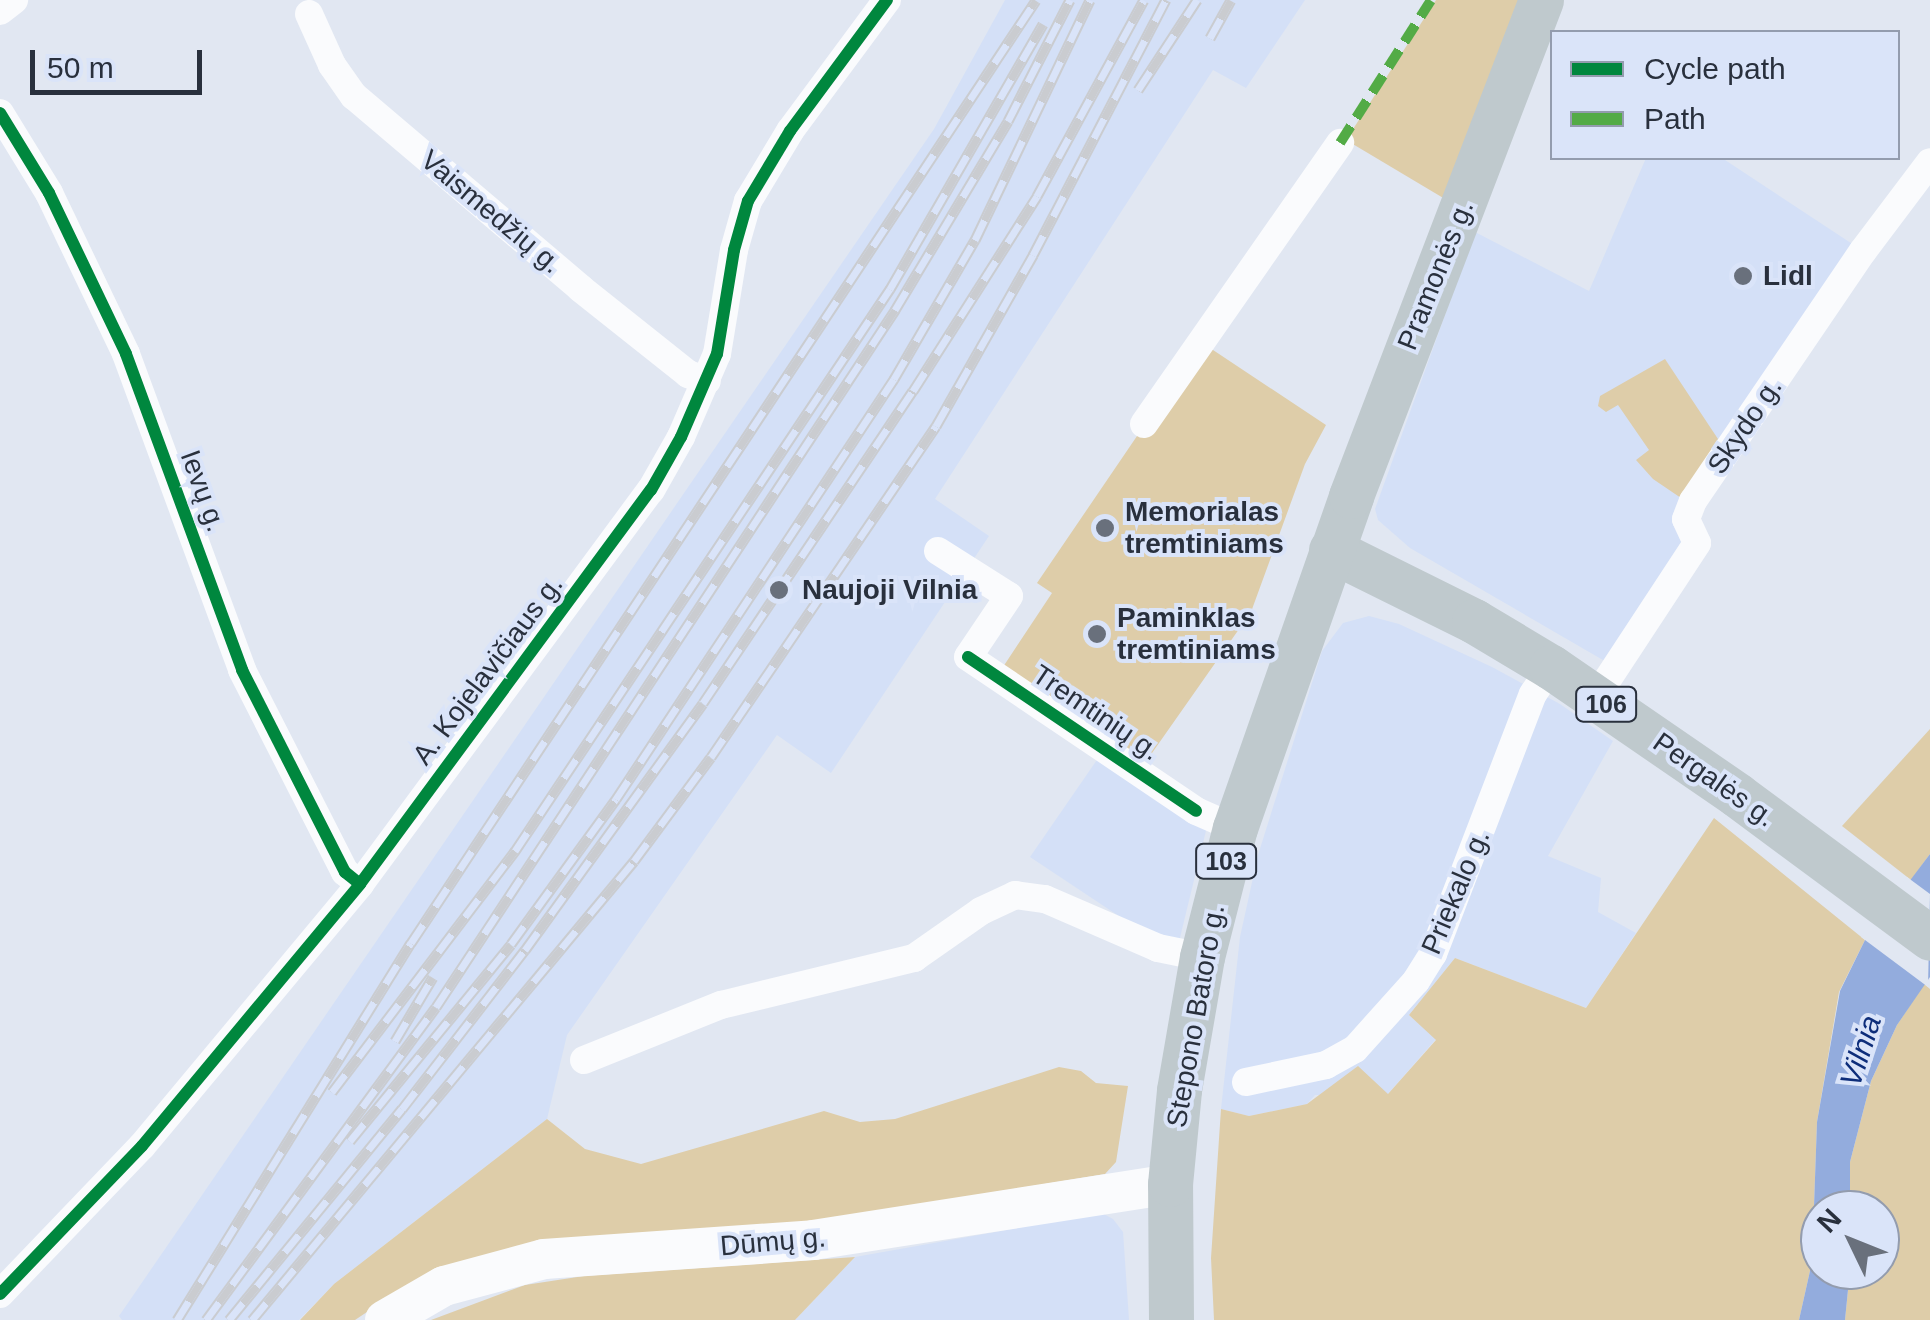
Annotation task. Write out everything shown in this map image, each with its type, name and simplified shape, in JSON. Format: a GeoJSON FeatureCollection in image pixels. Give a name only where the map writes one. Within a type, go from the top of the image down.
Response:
{"type":"FeatureCollection","features":[{"type":"Feature","properties":{"kind":"main road","name":"Pramonės g."},"geometry":{"type":"LineString","coordinates":[[1330,550],[1540,0]]}},
{"type":"Feature","properties":{"kind":"main road","name":"Pergalės g."},"geometry":{"type":"LineString","coordinates":[[1330,550],[1474,620],[1551,667],[1930,938]]}},
{"type":"Feature","properties":{"kind":"main road","name":"Stepono Batoro g."},"geometry":{"type":"LineString","coordinates":[[1171,1320],[1170,1184],[1179,1090],[1202,958],[1235,828],[1330,550]]}},
{"type":"Feature","properties":{"kind":"main road","name":"Dūmų g."},"geometry":{"type":"LineString","coordinates":[[385,1320],[444,1286],[544,1258],[813,1240],[1170,1184]]}},
{"type":"Feature","properties":{"kind":"street"},"geometry":{"type":"LineString","coordinates":[[0,11],[14,0]]}},
{"type":"Feature","properties":{"kind":"street","name":"A. Kojelavičiaus g."},"geometry":{"type":"LineString","coordinates":[[0,1294],[142,1146],[360,884],[650,490],[717,354],[734,250],[748,200],[790,131],[887,0]]}},
{"type":"Feature","properties":{"kind":"street","name":"Vaismedžių g."},"geometry":{"type":"LineString","coordinates":[[309,14],[332,65],[354,96],[580,288],[688,374],[707,381]]}},
{"type":"Feature","properties":{"kind":"street","name":"Ievų g."},"geometry":{"type":"LineString","coordinates":[[0,113],[50,193],[126,354],[242,670],[345,872],[360,884]]}},
{"type":"Feature","properties":{"kind":"street"},"geometry":{"type":"LineString","coordinates":[[1144,424],[1340,143]]}},
{"type":"Feature","properties":{"kind":"street","name":"Skydo g."},"geometry":{"type":"LineString","coordinates":[[1596,697],[1697,543],[1686,519],[1694,501],[1863,251],[1930,162]]}},
{"type":"Feature","properties":{"kind":"street","name":"Tremtinių g."},"geometry":{"type":"LineString","coordinates":[[938,551],[1009,596],[968,656],[1196,811],[1235,828]]}},
{"type":"Feature","properties":{"kind":"street","name":"Priekalo g."},"geometry":{"type":"LineString","coordinates":[[1246,1082],[1302,1072],[1354,1048],[1416,981],[1439,939],[1533,694],[1551,667]]}},
{"type":"Feature","properties":{"kind":"street"},"geometry":{"type":"LineString","coordinates":[[584,1060],[721,1006],[914,958],[981,911],[1015,895],[1045,899],[1158,948],[1202,958]]}},
{"type":"Feature","properties":{"kind":"shaded area"},"geometry":{"type":"Polygon","coordinates":[[[1005,0],[1305,0],[1246,88],[1213,70],[935,499],[989,536],[831,773],[777,735],[567,1035],[547,1119],[334,1284],[299,1320],[122,1320],[119,1316],[934,129],[1005,0]]]}},
{"type":"Feature","properties":{"kind":"shaded area"},"geometry":{"type":"Polygon","coordinates":[[[1436,0],[1526,0],[1455,205],[1346,140],[1436,0]]]}},
{"type":"Feature","properties":{"kind":"shaded area"},"geometry":{"type":"Polygon","coordinates":[[[1645,160],[1725,160],[1863,251],[1710,478],[1696,534],[1615,667],[1410,548],[1378,520],[1375,509],[1475,232],[1589,291],[1645,160]]]}},
{"type":"Feature","properties":{"kind":"shaded area"},"geometry":{"type":"Polygon","coordinates":[[[1201,342],[1326,425],[1305,464],[1251,612],[1145,763],[1001,670],[1052,593],[1037,583],[1201,342]]]}},
{"type":"Feature","properties":{"kind":"shaded area"},"geometry":{"type":"Polygon","coordinates":[[[1665,359],[1718,439],[1681,498],[1653,479],[1636,460],[1649,450],[1618,405],[1606,412],[1598,406],[1600,396],[1665,359]]]}},
{"type":"Feature","properties":{"kind":"shaded area"},"geometry":{"type":"Polygon","coordinates":[[[1369,616],[1399,624],[1492,667],[1560,704],[1613,741],[1548,856],[1601,878],[1598,912],[1636,933],[1586,1008],[1455,958],[1409,1015],[1436,1039],[1387,1095],[1315,1095],[1307,1104],[1249,1116],[1221,1109],[1240,937],[1258,855],[1322,651],[1343,623],[1369,616]]]}},
{"type":"Feature","properties":{"kind":"shaded area"},"geometry":{"type":"Polygon","coordinates":[[[1930,729],[1930,854],[1911,880],[1842,826],[1930,729]]]}},
{"type":"Feature","properties":{"kind":"shaded area"},"geometry":{"type":"Polygon","coordinates":[[[1110,741],[1212,806],[1176,954],[1030,857],[1110,741]]]}},
{"type":"Feature","properties":{"kind":"shaded area"},"geometry":{"type":"Polygon","coordinates":[[[1714,818],[1865,940],[1839,992],[1817,1122],[1815,1190],[1800,1190],[1800,1290],[1806,1290],[1799,1320],[1214,1320],[1211,1258],[1221,1109],[1249,1116],[1307,1104],[1358,1066],[1388,1094],[1436,1040],[1409,1015],[1455,958],[1586,1008],[1714,818]]]}},
{"type":"Feature","properties":{"kind":"shaded area"},"geometry":{"type":"Polygon","coordinates":[[[1924,984],[1930,989],[1930,1320],[1845,1320],[1848,1290],[1900,1290],[1900,1190],[1850,1190],[1850,1162],[1871,1081],[1897,1025],[1924,984]]]}},
{"type":"Feature","properties":{"kind":"shaded area"},"geometry":{"type":"Polygon","coordinates":[[[1059,1067],[1081,1071],[1096,1083],[1128,1086],[1116,1162],[1105,1174],[400,1290],[355,1320],[300,1320],[334,1284],[547,1119],[585,1149],[641,1164],[824,1111],[860,1122],[895,1119],[1059,1067]]]}},
{"type":"Feature","properties":{"kind":"shaded area"},"geometry":{"type":"Polygon","coordinates":[[[1102,1213],[1123,1232],[1129,1320],[795,1320],[855,1257],[1102,1213]]]}},
{"type":"Feature","properties":{"kind":"shaded area"},"geometry":{"type":"Polygon","coordinates":[[[855,1257],[795,1320],[431,1320],[525,1285],[584,1276],[855,1257]]]}},
{"type":"Feature","properties":{"kind":"water","name":"Vilnia"},"geometry":{"type":"Polygon","coordinates":[[[1930,854],[1930,977],[1897,1025],[1871,1081],[1850,1162],[1850,1190],[1815,1190],[1817,1122],[1840,991],[1865,940],[1930,854]]]}},
{"type":"Feature","properties":{"kind":"water"},"geometry":{"type":"Polygon","coordinates":[[[1806,1290],[1848,1290],[1845,1320],[1799,1320],[1806,1290]]]}},
{"type":"Feature","properties":{"kind":"pier"},"geometry":{"type":"Polygon","coordinates":[[[1907,877],[1930,894],[1928,987],[1861,937],[1907,877]]]}},
{"type":"Feature","properties":{"kind":"railway"},"geometry":{"type":"LineString","coordinates":[[177,1320],[411,943],[1036,0]]}},
{"type":"Feature","properties":{"kind":"railway"},"geometry":{"type":"LineString","coordinates":[[206,1320],[436,1007],[895,310],[1008,121],[1070,0]]}},
{"type":"Feature","properties":{"kind":"railway"},"geometry":{"type":"LineString","coordinates":[[350,1141],[511,944],[616,799],[894,379],[975,240],[1090,0]]}},
{"type":"Feature","properties":{"kind":"railway"},"geometry":{"type":"LineString","coordinates":[[229,1320],[402,1109],[525,950],[703,703],[913,391],[1037,196],[1144,0]]}},
{"type":"Feature","properties":{"kind":"railway"},"geometry":{"type":"LineString","coordinates":[[252,1320],[634,861],[711,757],[936,426],[1033,255],[1166,0]]}},
{"type":"Feature","properties":{"kind":"railway"},"geometry":{"type":"LineString","coordinates":[[1138,90],[1197,0]]}},
{"type":"Feature","properties":{"kind":"railway"},"geometry":{"type":"LineString","coordinates":[[1210,38],[1231,0]]}},
{"type":"Feature","properties":{"kind":"railway"},"geometry":{"type":"LineString","coordinates":[[332,1092],[515,851],[890,289],[1043,24]]}},
{"type":"Feature","properties":{"kind":"railway"},"geometry":{"type":"LineString","coordinates":[[395,1041],[433,977]]}},
{"type":"Feature","properties":{"kind":"marked path"},"geometry":{"type":"LineString","coordinates":[[1340,143],[1431,0]]}},
{"type":"Feature","properties":{"kind":"cycle path"},"geometry":{"type":"LineString","coordinates":[[0,1294],[142,1146],[360,884],[651,490],[681,437],[717,354],[734,250],[748,201],[790,131],[887,0]]}},
{"type":"Feature","properties":{"kind":"cycle path"},"geometry":{"type":"LineString","coordinates":[[0,113],[49,193],[126,354],[242,670],[345,872],[360,884]]}},
{"type":"Feature","properties":{"kind":"cycle path"},"geometry":{"type":"LineString","coordinates":[[968,657],[1196,811]]}},
{"type":"Feature","properties":{"kind":"place","name":"Lidl"},"geometry":{"type":"Point","coordinates":[1743,276]}},
{"type":"Feature","properties":{"kind":"place","name":"Memorialas tremtiniams"},"geometry":{"type":"Point","coordinates":[1105,528]}},
{"type":"Feature","properties":{"kind":"place","name":"Naujoji Vilnia"},"geometry":{"type":"Point","coordinates":[779,590]}},
{"type":"Feature","properties":{"kind":"place","name":"Paminklas tremtiniams"},"geometry":{"type":"Point","coordinates":[1097,634]}}]}
